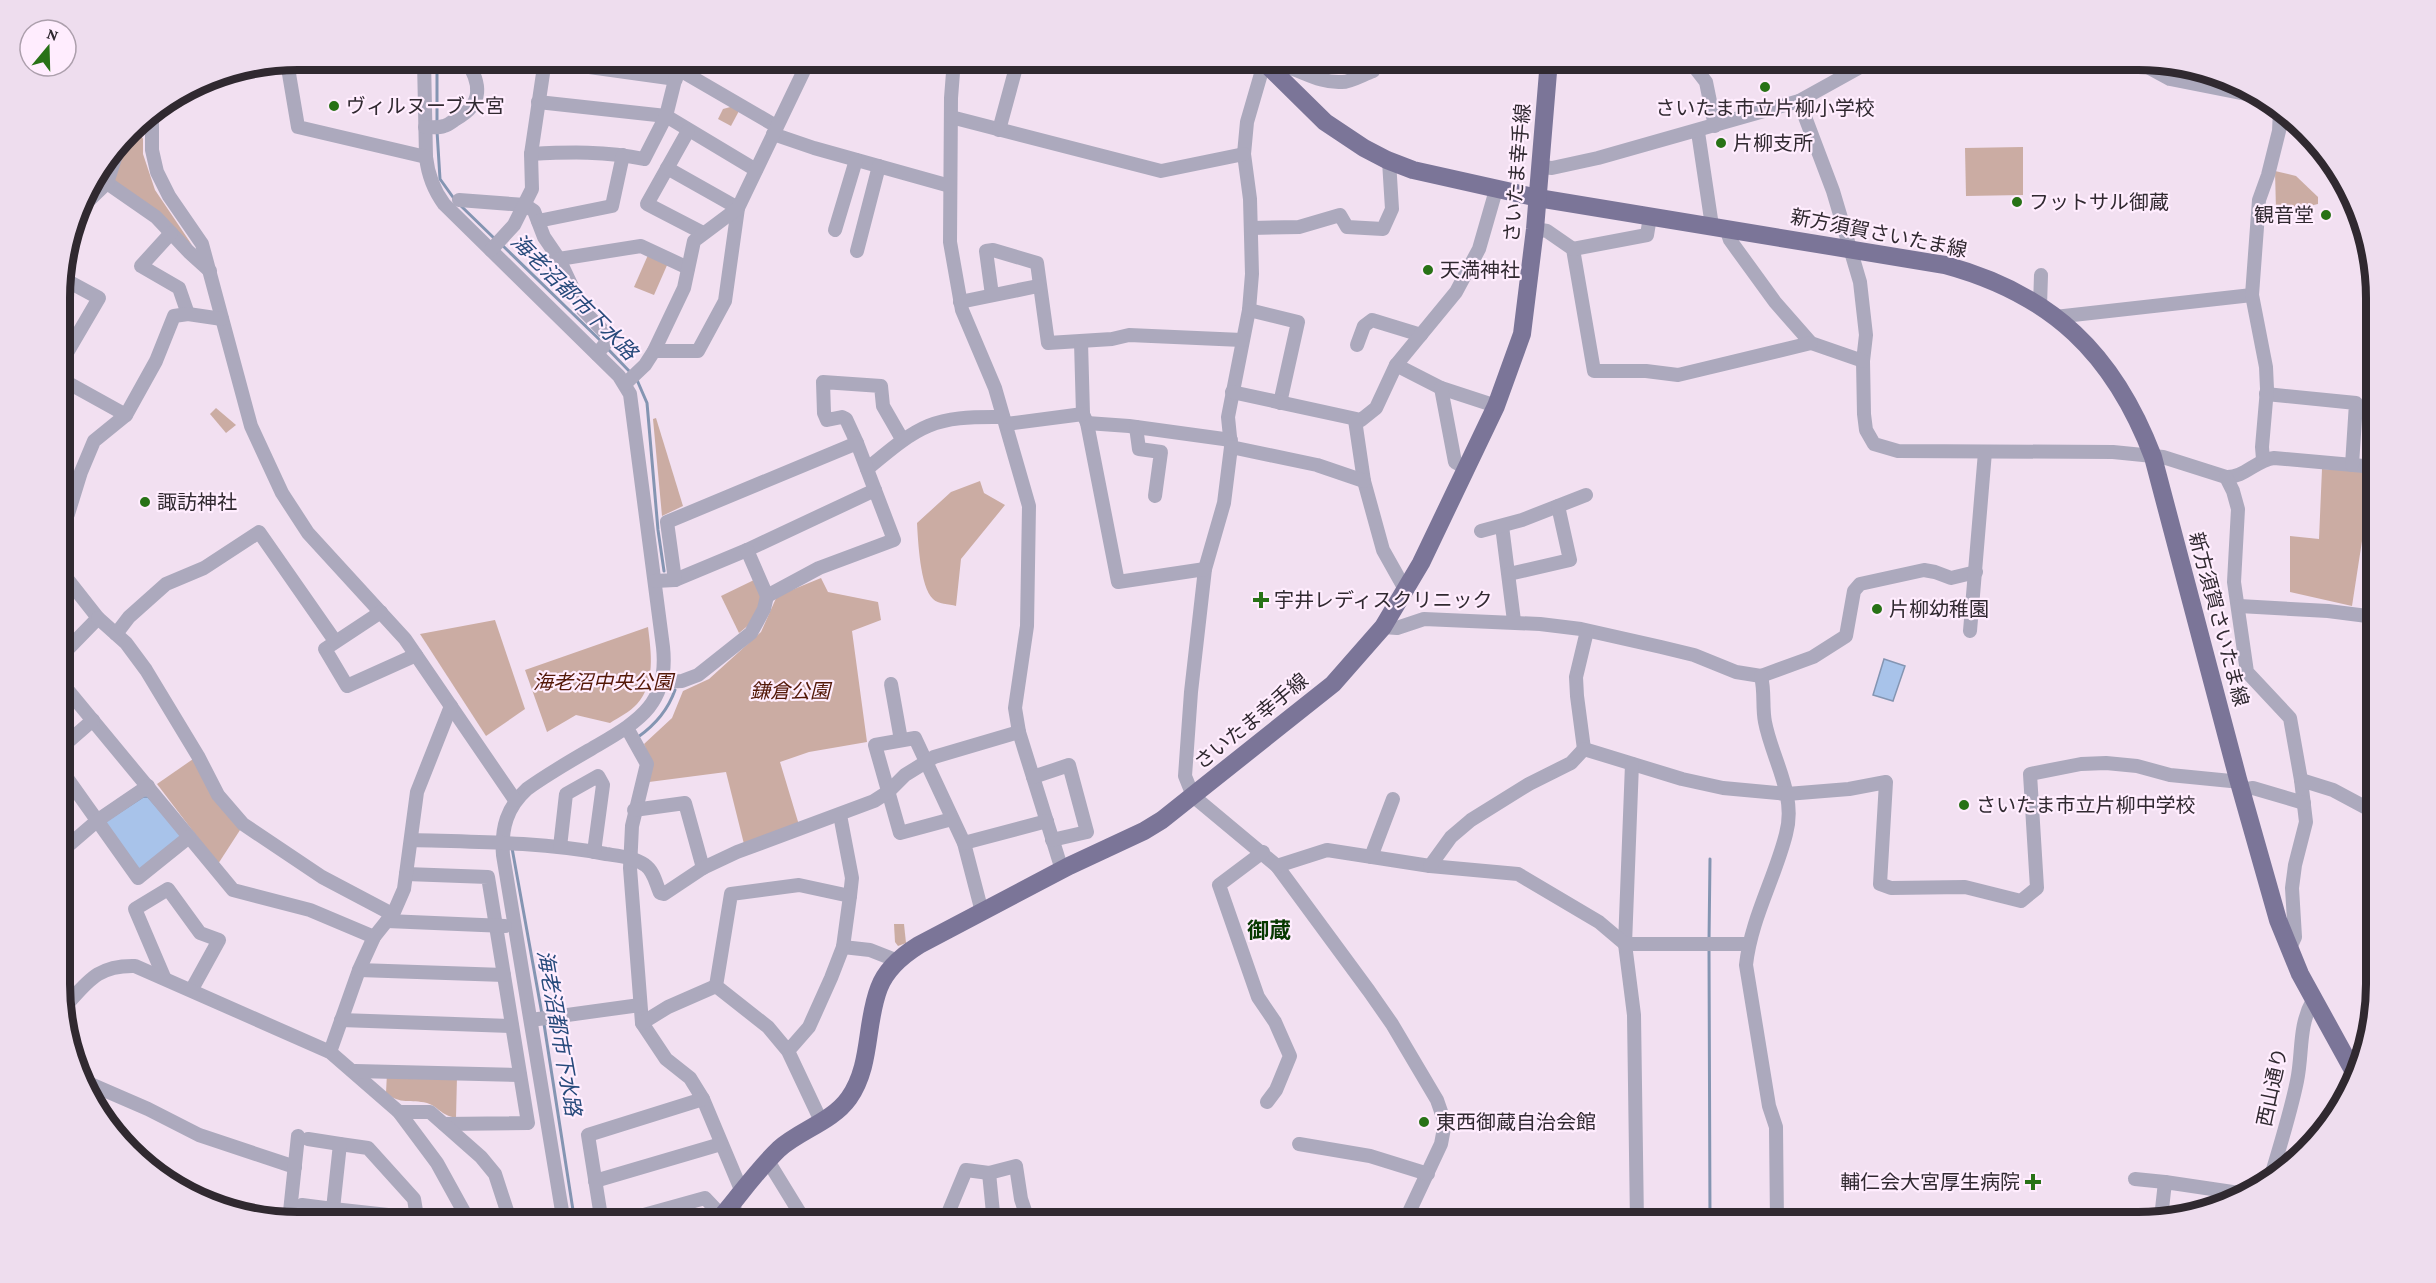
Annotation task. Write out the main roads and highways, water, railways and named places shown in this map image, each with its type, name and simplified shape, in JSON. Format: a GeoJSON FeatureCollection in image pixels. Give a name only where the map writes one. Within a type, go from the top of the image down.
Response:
{"type":"FeatureCollection","features":[{"type":"Feature","properties":{"kind":"main road","name":"新方須賀さいたま線"},"geometry":{"type":"LineString","coordinates":[[1273,70],[1325,122],[1346,138],[1389,161],[1441,178],[1538,198],[1919,259],[1968,271],[2008,287],[2040,306],[2088,347],[2116,380],[2138,421],[2153,456],[2269,892],[2289,950],[2313,1000],[2350,1066]]}},
{"type":"Feature","properties":{"kind":"main road","name":"さいたま幸手線"},"geometry":{"type":"LineString","coordinates":[[730,1211],[768,1161],[790,1140],[842,1105],[855,1087],[866,1058],[879,987],[898,962],[919,945],[1062,870],[1144,831],[1193,796],[1333,684],[1383,627],[1406,591],[1496,406],[1522,334],[1536,229],[1548,70]]}},
{"type":"Feature","properties":{"kind":"water"},"geometry":{"type":"Polygon","coordinates":[[[1719,70],[1735,70],[1719,73],[1719,70]]]}},
{"type":"Feature","properties":{"kind":"water"},"geometry":{"type":"Polygon","coordinates":[[[1884,659],[1905,666],[1893,701],[1873,695],[1884,659]]]}},
{"type":"Feature","properties":{"kind":"water"},"geometry":{"type":"Polygon","coordinates":[[[143,797],[148,797],[181,834],[180,839],[142,870],[136,869],[106,826],[106,821],[143,797]]]}},
{"type":"Feature","properties":{"kind":"waterway","name":"海老沼都市下水路"},"geometry":{"type":"LineString","coordinates":[[437,70],[437,124]]}},
{"type":"Feature","properties":{"kind":"waterway","name":"海老沼都市下水路"},"geometry":{"type":"LineString","coordinates":[[437,131],[440,179],[455,200]]}},
{"type":"Feature","properties":{"kind":"waterway","name":"海老沼都市下水路"},"geometry":{"type":"LineString","coordinates":[[460,205],[496,240]]}},
{"type":"Feature","properties":{"kind":"waterway","name":"海老沼都市下水路"},"geometry":{"type":"LineString","coordinates":[[501,244],[602,342]]}},
{"type":"Feature","properties":{"kind":"waterway","name":"海老沼都市下水路"},"geometry":{"type":"LineString","coordinates":[[606,347],[631,373]]}},
{"type":"Feature","properties":{"kind":"waterway","name":"海老沼都市下水路"},"geometry":{"type":"LineString","coordinates":[[637,380],[647,403],[658,530],[664,571]]}},
{"type":"Feature","properties":{"kind":"waterway","name":"海老沼都市下水路"},"geometry":{"type":"LineString","coordinates":[[638,737],[660,716],[675,690]]}},
{"type":"Feature","properties":{"kind":"waterway","name":"海老沼都市下水路"},"geometry":{"type":"LineString","coordinates":[[512,848],[542,1014]]}},
{"type":"Feature","properties":{"kind":"waterway"},"geometry":{"type":"LineString","coordinates":[[1709,941],[1710,859]]}},
{"type":"Feature","properties":{"kind":"waterway"},"geometry":{"type":"LineString","coordinates":[[1709,948],[1710,1212]]}},
{"type":"Feature","properties":{"kind":"waterway","name":"海老沼都市下水路"},"geometry":{"type":"LineString","coordinates":[[544,1024],[573,1212]]}},
{"type":"Feature","properties":{"kind":"place","name":"さいたま市立片柳小学校"},"geometry":{"type":"Point","coordinates":[1765,87]}},
{"type":"Feature","properties":{"kind":"place","name":"ヴィルヌーブ大宮"},"geometry":{"type":"Point","coordinates":[334,106]}},
{"type":"Feature","properties":{"kind":"place","name":"片柳支所"},"geometry":{"type":"Point","coordinates":[1721,143]}},
{"type":"Feature","properties":{"kind":"place","name":"フットサル御蔵"},"geometry":{"type":"Point","coordinates":[2017,202]}},
{"type":"Feature","properties":{"kind":"place","name":"観音堂"},"geometry":{"type":"Point","coordinates":[2326,215]}},
{"type":"Feature","properties":{"kind":"place","name":"天満神社"},"geometry":{"type":"Point","coordinates":[1428,270]}},
{"type":"Feature","properties":{"kind":"place","name":"諏訪神社"},"geometry":{"type":"Point","coordinates":[145,502]}},
{"type":"Feature","properties":{"kind":"place","name":"宇井レディスクリニック"},"geometry":{"type":"Point","coordinates":[1261,600]}},
{"type":"Feature","properties":{"kind":"place","name":"片柳幼稚園"},"geometry":{"type":"Point","coordinates":[1877,609]}},
{"type":"Feature","properties":{"kind":"place","name":"さいたま市立片柳中学校"},"geometry":{"type":"Point","coordinates":[1964,805]}},
{"type":"Feature","properties":{"kind":"place","name":"東西御蔵自治会館"},"geometry":{"type":"Point","coordinates":[1424,1122]}},
{"type":"Feature","properties":{"kind":"place","name":"輔仁会大宮厚生病院"},"geometry":{"type":"Point","coordinates":[2033,1182]}},
{"type":"Feature","properties":{"kind":"district","name":"御蔵"},"geometry":{"type":"Point","coordinates":[1269,930]}},
{"type":"Feature","properties":{"kind":"park label","name":"海老沼中央公園"},"geometry":{"type":"Point","coordinates":[603,682]}},
{"type":"Feature","properties":{"kind":"park label","name":"鎌倉公園"},"geometry":{"type":"Point","coordinates":[790,691]}}]}
